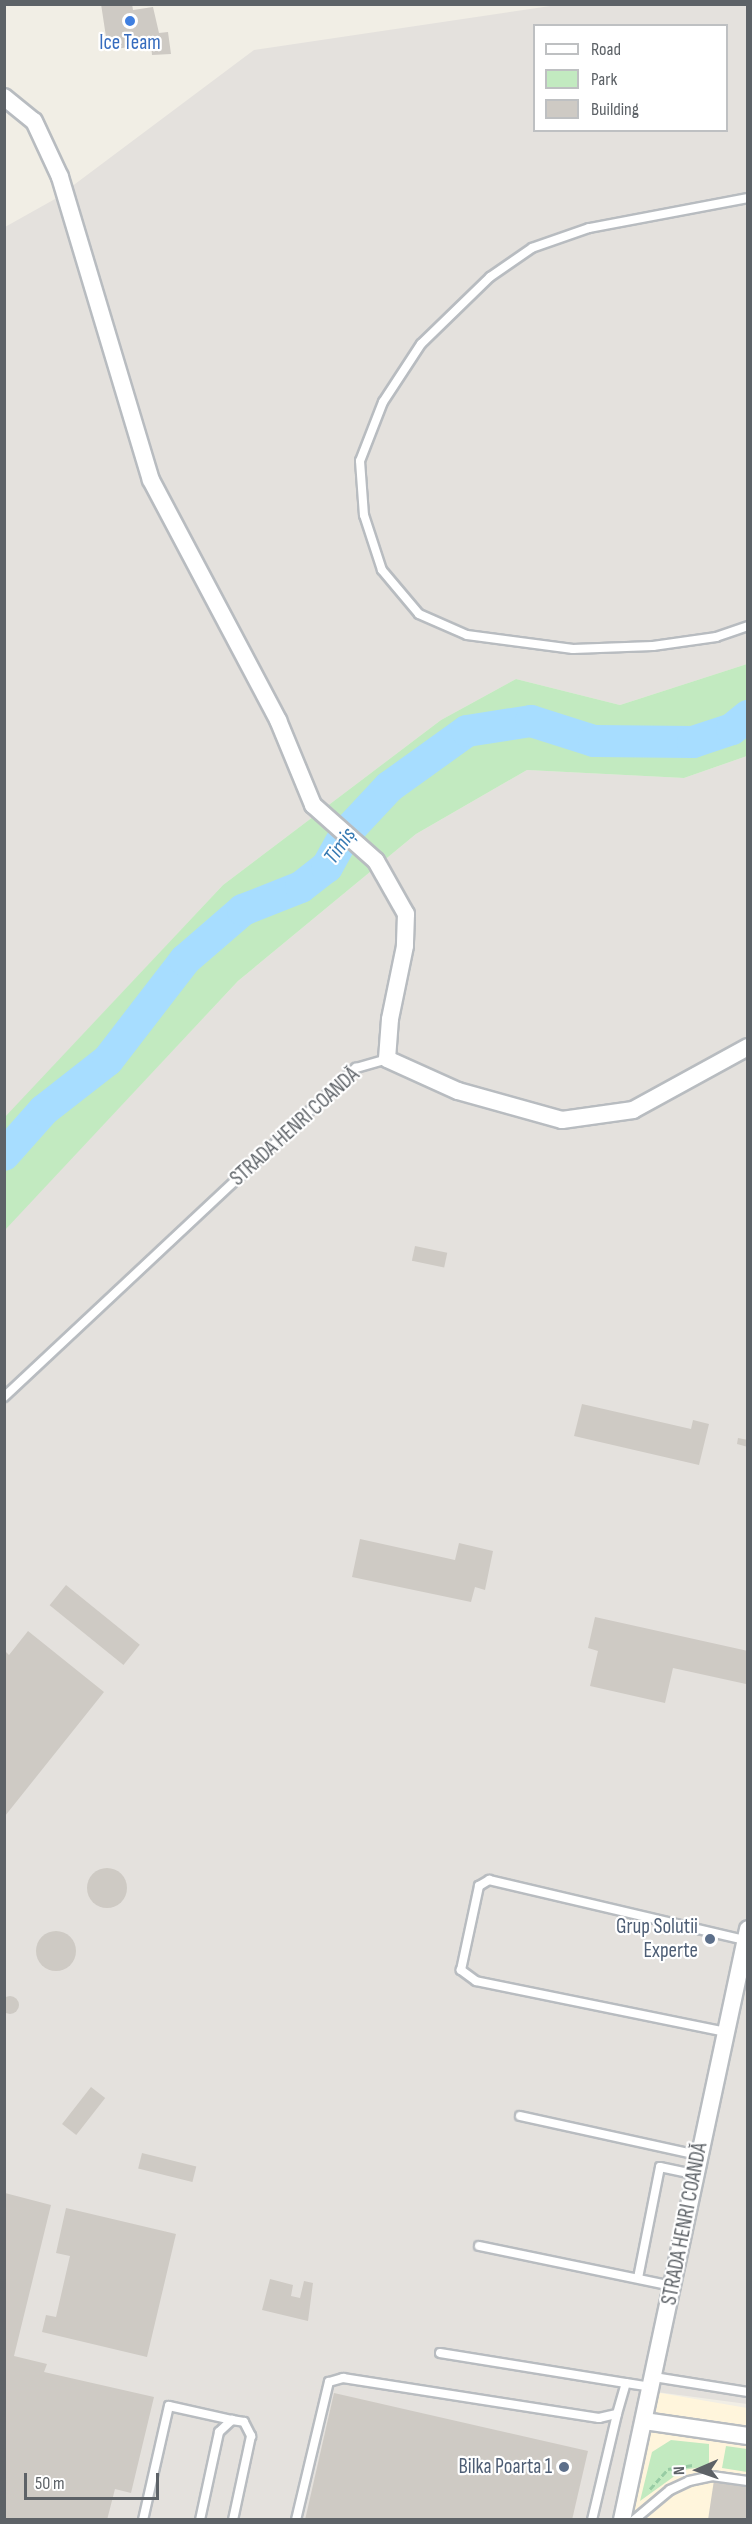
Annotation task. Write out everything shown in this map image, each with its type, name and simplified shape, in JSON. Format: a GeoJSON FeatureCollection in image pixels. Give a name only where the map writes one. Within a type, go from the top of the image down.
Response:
{"type":"FeatureCollection","features":[{"type":"Feature","properties":{"kind":"street"},"geometry":{"type":"LineString","coordinates":[[4,97],[34,121],[60,177],[151,480],[278,720],[313,805],[337,822],[376,861],[406,914],[405,946],[390,1019],[387,1059],[458,1091],[562,1120],[633,1110],[747,1047]]}},
{"type":"Feature","properties":{"kind":"street","name":"STRADA HENRI COANDĂ"},"geometry":{"type":"LineString","coordinates":[[622,2520],[746,1935]]}},
{"type":"Feature","properties":{"kind":"street"},"geometry":{"type":"LineString","coordinates":[[644,2421],[747,2436]]}},
{"type":"Feature","properties":{"kind":"lane"},"geometry":{"type":"LineString","coordinates":[[747,198],[589,228],[532,248],[490,277],[421,344],[383,402],[360,461],[364,515],[382,570],[419,614],[457,631],[573,649],[653,646],[716,638],[747,626]]}},
{"type":"Feature","properties":{"kind":"lane","name":"STRADA HENRI COANDĂ"},"geometry":{"type":"LineString","coordinates":[[4,1397],[356,1068],[387,1059]]}},
{"type":"Feature","properties":{"kind":"lane"},"geometry":{"type":"LineString","coordinates":[[726,2032],[476,1981],[461,1970],[479,1886],[489,1880],[746,1935]]}},
{"type":"Feature","properties":{"kind":"lane"},"geometry":{"type":"LineString","coordinates":[[520,2116],[698,2155]]}},
{"type":"Feature","properties":{"kind":"lane"},"geometry":{"type":"LineString","coordinates":[[638,2278],[660,2167],[694,2174]]}},
{"type":"Feature","properties":{"kind":"lane"},"geometry":{"type":"LineString","coordinates":[[479,2246],[672,2286]]}},
{"type":"Feature","properties":{"kind":"lane"},"geometry":{"type":"LineString","coordinates":[[440,2353],[626,2383],[652,2382],[747,2392]]}},
{"type":"Feature","properties":{"kind":"lane"},"geometry":{"type":"LineString","coordinates":[[296,2520],[329,2382],[344,2378],[600,2418],[617,2415]]}},
{"type":"Feature","properties":{"kind":"lane"},"geometry":{"type":"LineString","coordinates":[[592,2520],[626,2383]]}},
{"type":"Feature","properties":{"kind":"lane"},"geometry":{"type":"LineString","coordinates":[[143,2520],[169,2406],[244,2422],[251,2436],[232,2520]]}},
{"type":"Feature","properties":{"kind":"lane"},"geometry":{"type":"LineString","coordinates":[[200,2520],[219,2432],[232,2420]]}},
{"type":"Feature","properties":{"kind":"lane"},"geometry":{"type":"LineString","coordinates":[[634,2520],[670,2490],[689,2481],[711,2476],[747,2481]]}},
{"type":"Feature","properties":{"kind":"shaded area"},"geometry":{"type":"Polygon","coordinates":[[[557,5],[747,5],[747,664],[620,705],[516,679],[441,720],[223,885],[5,1118],[5,227],[55,199],[254,50],[557,5]]]}},
{"type":"Feature","properties":{"kind":"shaded area"},"geometry":{"type":"Polygon","coordinates":[[[747,756],[747,2404],[649,2391],[622,2519],[5,2519],[4,1230],[238,981],[416,834],[527,770],[684,778],[747,756]]]}},
{"type":"Feature","properties":{"kind":"shaded area"},"geometry":{"type":"Polygon","coordinates":[[[649,2391],[747,2408],[747,2519],[623,2520],[649,2391]]]}},
{"type":"Feature","properties":{"kind":"green space"},"geometry":{"type":"Polygon","coordinates":[[[747,664],[747,756],[684,778],[527,770],[416,834],[238,981],[5,1230],[4,1118],[223,885],[441,720],[516,679],[620,705],[747,664]]]}},
{"type":"Feature","properties":{"kind":"green space"},"geometry":{"type":"Polygon","coordinates":[[[671,2440],[709,2444],[709,2466],[683,2470],[640,2501],[652,2452],[671,2440]]]}},
{"type":"Feature","properties":{"kind":"green space"},"geometry":{"type":"Polygon","coordinates":[[[726,2446],[747,2449],[747,2472],[722,2468],[726,2446]]]}},
{"type":"Feature","properties":{"kind":"building","name":"Ice Team"},"geometry":{"type":"Polygon","coordinates":[[[101,4],[132,4],[133,10],[153,7],[159,33],[168,32],[171,54],[152,55],[151,44],[108,50],[101,4]]]}},
{"type":"Feature","properties":{"kind":"building"},"geometry":{"type":"Polygon","coordinates":[[[415,1246],[447,1253],[444,1268],[412,1261],[415,1246]]]}},
{"type":"Feature","properties":{"kind":"building"},"geometry":{"type":"Polygon","coordinates":[[[582,1404],[691,1429],[693,1420],[709,1424],[699,1465],[574,1436],[582,1404]]]}},
{"type":"Feature","properties":{"kind":"building"},"geometry":{"type":"Polygon","coordinates":[[[738,1438],[748,1440],[748,1447],[737,1444],[738,1438]]]}},
{"type":"Feature","properties":{"kind":"building"},"geometry":{"type":"Polygon","coordinates":[[[360,1539],[455,1560],[459,1543],[493,1551],[485,1590],[475,1587],[471,1602],[352,1577],[360,1539]]]}},
{"type":"Feature","properties":{"kind":"building"},"geometry":{"type":"Polygon","coordinates":[[[66,1585],[140,1645],[123,1665],[50,1605],[66,1585]]]}},
{"type":"Feature","properties":{"kind":"building"},"geometry":{"type":"Polygon","coordinates":[[[595,1617],[748,1651],[746,1684],[673,1668],[665,1703],[590,1686],[598,1651],[588,1648],[595,1617]]]}},
{"type":"Feature","properties":{"kind":"building"},"geometry":{"type":"Polygon","coordinates":[[[28,1631],[104,1692],[5,1816],[5,1651],[9,1655],[28,1631]]]}},
{"type":"Feature","properties":{"kind":"building"},"geometry":{"type":"Polygon","coordinates":[[[107,1868],[115,1869],[121,1874],[126,1880],[126,1896],[121,1902],[115,1907],[107,1908],[99,1907],[93,1902],[88,1896],[87,1888],[88,1880],[93,1874],[99,1869],[107,1868]]]}},
{"type":"Feature","properties":{"kind":"building"},"geometry":{"type":"Polygon","coordinates":[[[56,1931],[64,1932],[70,1937],[75,1943],[75,1959],[70,1965],[64,1970],[56,1971],[48,1970],[42,1965],[37,1959],[36,1951],[37,1943],[42,1937],[48,1932],[56,1931]]]}},
{"type":"Feature","properties":{"kind":"building"},"geometry":{"type":"Polygon","coordinates":[[[10,1996],[16,1999],[19,2005],[16,2011],[10,2014],[4,2011],[1,2005],[4,1999],[10,1996]]]}},
{"type":"Feature","properties":{"kind":"building"},"geometry":{"type":"Polygon","coordinates":[[[91,2087],[105,2098],[76,2135],[62,2124],[91,2087]]]}},
{"type":"Feature","properties":{"kind":"building"},"geometry":{"type":"Polygon","coordinates":[[[142,2153],[196,2167],[192,2182],[138,2169],[142,2153]]]}},
{"type":"Feature","properties":{"kind":"building"},"geometry":{"type":"Polygon","coordinates":[[[5,2193],[51,2205],[14,2356],[47,2364],[44,2372],[154,2397],[131,2493],[115,2489],[107,2520],[5,2520],[5,2193]]]}},
{"type":"Feature","properties":{"kind":"building"},"geometry":{"type":"Polygon","coordinates":[[[66,2208],[176,2234],[147,2357],[42,2332],[46,2315],[56,2317],[70,2256],[56,2253],[66,2208]]]}},
{"type":"Feature","properties":{"kind":"building"},"geometry":{"type":"Polygon","coordinates":[[[270,2279],[293,2285],[291,2296],[300,2298],[304,2281],[313,2283],[308,2321],[262,2310],[270,2279]]]}},
{"type":"Feature","properties":{"kind":"building"},"geometry":{"type":"Polygon","coordinates":[[[334,2393],[588,2451],[572,2520],[305,2520],[334,2393]]]}},
{"type":"Feature","properties":{"kind":"building"},"geometry":{"type":"Polygon","coordinates":[[[714,2480],[748,2486],[748,2520],[708,2520],[714,2480]]]}},
{"type":"Feature","properties":{"kind":"waterway","name":"Timiș"},"geometry":{"type":"LineString","coordinates":[[4,1155],[44,1110],[108,1060],[185,960],[243,910],[301,887],[327,867],[346,833],[389,787],[467,731],[531,721],[594,741],[693,742],[732,729],[748,716]]}},
{"type":"Feature","properties":{"kind":"place","name":"Ice Team"},"geometry":{"type":"Point","coordinates":[130,21]}},
{"type":"Feature","properties":{"kind":"place","name":"Grup Solutii Experte"},"geometry":{"type":"Point","coordinates":[710,1939]}},
{"type":"Feature","properties":{"kind":"place","name":"Bilka Poarta 1"},"geometry":{"type":"Point","coordinates":[564,2467]}}]}
